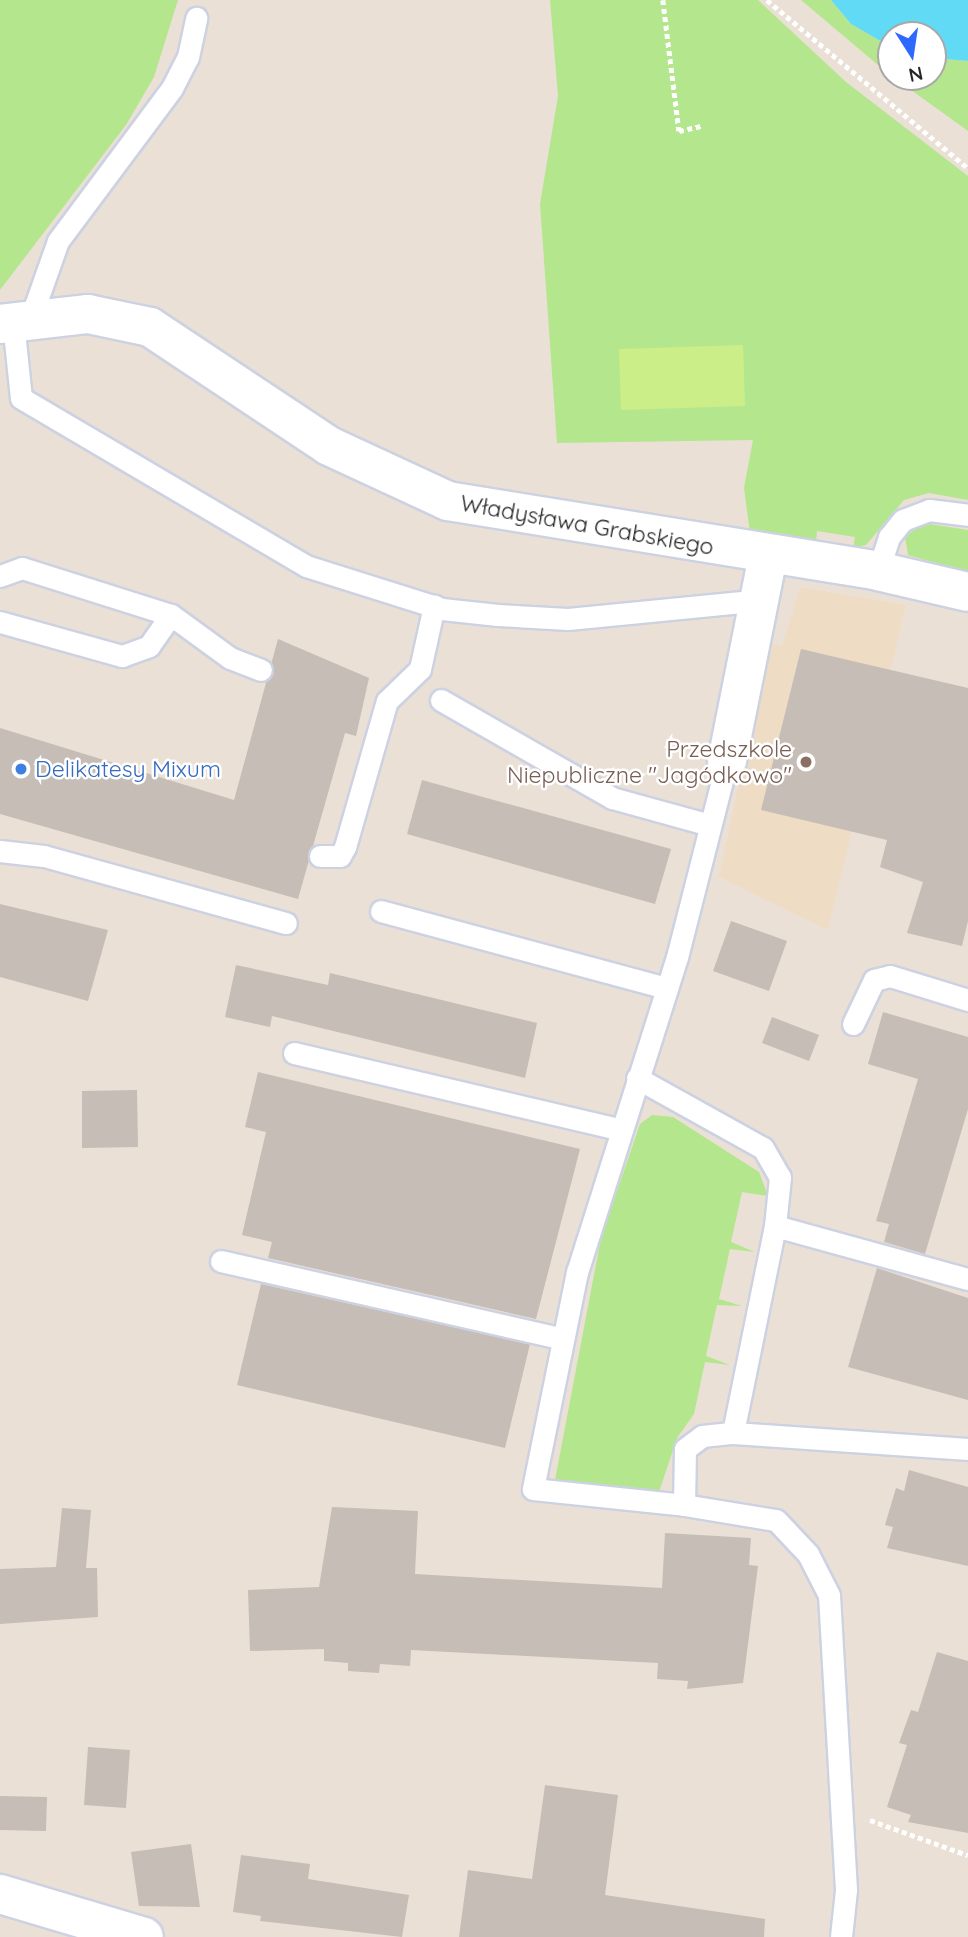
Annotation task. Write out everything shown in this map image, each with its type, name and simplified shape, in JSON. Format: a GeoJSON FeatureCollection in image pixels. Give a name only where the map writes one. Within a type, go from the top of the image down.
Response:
{"type":"FeatureCollection","features":[{"type":"Feature","properties":{"kind":"street","name":"Władysława Grabskiego"},"geometry":{"type":"LineString","coordinates":[[14,322],[88,314],[149,327],[329,446],[448,501],[878,571],[968,592]]}},
{"type":"Feature","properties":{"kind":"street"},"geometry":{"type":"LineString","coordinates":[[727,761],[762,600],[768,555]]}},
{"type":"Feature","properties":{"kind":"street"},"geometry":{"type":"LineString","coordinates":[[0,1894],[144,1937]]}},
{"type":"Feature","properties":{"kind":"lane"},"geometry":{"type":"LineString","coordinates":[[196,18],[188,57],[172,88],[58,241],[14,322],[10,398],[306,566],[434,606],[568,619],[762,600]]}},
{"type":"Feature","properties":{"kind":"lane"},"geometry":{"type":"LineString","coordinates":[[878,571],[889,537],[903,520],[929,510],[968,515]]}},
{"type":"Feature","properties":{"kind":"lane"},"geometry":{"type":"LineString","coordinates":[[0,576],[22,568],[171,615],[230,659],[261,670]]}},
{"type":"Feature","properties":{"kind":"lane"},"geometry":{"type":"LineString","coordinates":[[320,856],[340,856],[345,847],[387,701],[420,669],[434,606]]}},
{"type":"Feature","properties":{"kind":"lane"},"geometry":{"type":"LineString","coordinates":[[0,622],[122,656],[149,646],[171,615]]}},
{"type":"Feature","properties":{"kind":"lane"},"geometry":{"type":"LineString","coordinates":[[441,700],[612,798],[710,825]]}},
{"type":"Feature","properties":{"kind":"lane"},"geometry":{"type":"LineString","coordinates":[[727,761],[667,988],[619,1129],[561,1338],[533,1489],[684,1505],[776,1520],[819,1574],[830,1595],[843,1810],[841,1937]]}},
{"type":"Feature","properties":{"kind":"lane"},"geometry":{"type":"LineString","coordinates":[[0,852],[44,856],[286,923]]}},
{"type":"Feature","properties":{"kind":"lane"},"geometry":{"type":"LineString","coordinates":[[381,911],[667,988]]}},
{"type":"Feature","properties":{"kind":"lane"},"geometry":{"type":"LineString","coordinates":[[853,1024],[874,980],[890,976],[968,1000]]}},
{"type":"Feature","properties":{"kind":"lane"},"geometry":{"type":"LineString","coordinates":[[294,1052],[619,1129]]}},
{"type":"Feature","properties":{"kind":"lane"},"geometry":{"type":"LineString","coordinates":[[637,1078],[763,1148],[779,1177],[775,1226],[733,1433]]}},
{"type":"Feature","properties":{"kind":"lane"},"geometry":{"type":"LineString","coordinates":[[775,1226],[968,1279]]}},
{"type":"Feature","properties":{"kind":"lane"},"geometry":{"type":"LineString","coordinates":[[221,1261],[561,1338]]}},
{"type":"Feature","properties":{"kind":"lane"},"geometry":{"type":"LineString","coordinates":[[684,1505],[685,1449],[702,1436],[733,1433],[968,1449]]}},
{"type":"Feature","properties":{"kind":"path"},"geometry":{"type":"LineString","coordinates":[[663,0],[679,131],[701,126]]}},
{"type":"Feature","properties":{"kind":"path"},"geometry":{"type":"LineString","coordinates":[[767,0],[968,168]]}},
{"type":"Feature","properties":{"kind":"path"},"geometry":{"type":"LineString","coordinates":[[843,1810],[968,1856]]}},
{"type":"Feature","properties":{"kind":"shaded area","name":"Przedszkole Niepubliczne \"Jagódkowo\""},"geometry":{"type":"Polygon","coordinates":[[[800,587],[906,605],[828,930],[719,877],[769,643],[782,646],[800,587]]]}},
{"type":"Feature","properties":{"kind":"green space"},"geometry":{"type":"Polygon","coordinates":[[[0,0],[178,0],[154,77],[126,125],[0,290],[0,0]]]}},
{"type":"Feature","properties":{"kind":"green space"},"geometry":{"type":"Polygon","coordinates":[[[550,0],[758,0],[846,82],[968,176],[968,500],[929,493],[904,500],[866,545],[853,548],[855,537],[817,531],[816,543],[750,533],[744,488],[753,440],[557,443],[540,204],[558,96],[550,0]]]}},
{"type":"Feature","properties":{"kind":"green space"},"geometry":{"type":"Polygon","coordinates":[[[801,0],[831,0],[851,24],[877,39],[877,64],[801,0]]]}},
{"type":"Feature","properties":{"kind":"green space"},"geometry":{"type":"Polygon","coordinates":[[[947,59],[968,61],[968,131],[912,91],[947,91],[947,59]]]}},
{"type":"Feature","properties":{"kind":"green space"},"geometry":{"type":"Polygon","coordinates":[[[743,345],[745,406],[621,410],[619,349],[743,345]]]}},
{"type":"Feature","properties":{"kind":"green space"},"geometry":{"type":"Polygon","coordinates":[[[923,523],[968,530],[968,572],[908,555],[905,537],[923,523]]]}},
{"type":"Feature","properties":{"kind":"green space"},"geometry":{"type":"Polygon","coordinates":[[[652,1115],[673,1117],[759,1172],[768,1196],[742,1192],[731,1242],[755,1252],[730,1249],[719,1299],[742,1306],[717,1305],[706,1356],[730,1365],[705,1362],[694,1414],[677,1438],[659,1492],[555,1480],[601,1238],[640,1124],[652,1115]]]}},
{"type":"Feature","properties":{"kind":"water"},"geometry":{"type":"Polygon","coordinates":[[[831,0],[968,0],[968,61],[947,59],[947,21],[877,21],[877,39],[851,24],[831,0]]]}},
{"type":"Feature","properties":{"kind":"building"},"geometry":{"type":"Polygon","coordinates":[[[278,639],[369,678],[356,736],[345,733],[298,899],[0,814],[0,728],[234,800],[278,639]]]}},
{"type":"Feature","properties":{"kind":"building"},"geometry":{"type":"Polygon","coordinates":[[[801,649],[968,688],[968,921],[962,946],[907,933],[923,882],[880,867],[887,840],[761,810],[801,649]]]}},
{"type":"Feature","properties":{"kind":"building"},"geometry":{"type":"Polygon","coordinates":[[[422,780],[671,849],[655,904],[407,834],[422,780]]]}},
{"type":"Feature","properties":{"kind":"building"},"geometry":{"type":"Polygon","coordinates":[[[0,904],[108,930],[88,1001],[0,977],[0,904]]]}},
{"type":"Feature","properties":{"kind":"building"},"geometry":{"type":"Polygon","coordinates":[[[731,921],[787,941],[769,991],[713,971],[731,921]]]}},
{"type":"Feature","properties":{"kind":"building"},"geometry":{"type":"Polygon","coordinates":[[[236,965],[328,985],[330,973],[537,1023],[525,1078],[272,1016],[270,1027],[225,1017],[236,965]]]}},
{"type":"Feature","properties":{"kind":"building"},"geometry":{"type":"Polygon","coordinates":[[[883,1012],[968,1037],[968,1109],[925,1254],[884,1242],[889,1224],[876,1221],[918,1079],[868,1064],[883,1012]]]}},
{"type":"Feature","properties":{"kind":"building"},"geometry":{"type":"Polygon","coordinates":[[[772,1017],[819,1035],[809,1061],[762,1043],[772,1017]]]}},
{"type":"Feature","properties":{"kind":"building"},"geometry":{"type":"Polygon","coordinates":[[[258,1072],[580,1149],[536,1319],[268,1258],[272,1242],[242,1235],[266,1132],[245,1127],[258,1072]]]}},
{"type":"Feature","properties":{"kind":"building"},"geometry":{"type":"Polygon","coordinates":[[[137,1090],[138,1147],[82,1148],[82,1091],[137,1090]]]}},
{"type":"Feature","properties":{"kind":"building"},"geometry":{"type":"Polygon","coordinates":[[[877,1268],[968,1298],[968,1400],[848,1367],[877,1268]]]}},
{"type":"Feature","properties":{"kind":"building"},"geometry":{"type":"Polygon","coordinates":[[[261,1284],[530,1344],[505,1448],[237,1385],[261,1284]]]}},
{"type":"Feature","properties":{"kind":"building"},"geometry":{"type":"Polygon","coordinates":[[[909,1470],[968,1487],[968,1566],[887,1548],[893,1527],[885,1525],[896,1488],[904,1491],[909,1470]]]}},
{"type":"Feature","properties":{"kind":"building"},"geometry":{"type":"Polygon","coordinates":[[[332,1507],[418,1511],[415,1574],[662,1588],[665,1533],[751,1538],[749,1565],[758,1566],[743,1683],[687,1689],[688,1681],[657,1679],[658,1663],[411,1650],[410,1666],[380,1664],[379,1673],[348,1671],[348,1663],[324,1661],[324,1649],[250,1651],[248,1590],[319,1587],[332,1507]]]}},
{"type":"Feature","properties":{"kind":"building"},"geometry":{"type":"Polygon","coordinates":[[[62,1508],[91,1510],[86,1568],[97,1568],[98,1617],[0,1624],[0,1569],[56,1567],[62,1508]]]}},
{"type":"Feature","properties":{"kind":"building"},"geometry":{"type":"Polygon","coordinates":[[[937,1652],[968,1661],[968,1833],[908,1822],[911,1815],[887,1807],[907,1745],[899,1743],[911,1710],[918,1712],[937,1652]]]}},
{"type":"Feature","properties":{"kind":"building"},"geometry":{"type":"Polygon","coordinates":[[[88,1747],[130,1750],[126,1808],[84,1805],[88,1747]]]}},
{"type":"Feature","properties":{"kind":"building"},"geometry":{"type":"Polygon","coordinates":[[[545,1785],[618,1795],[605,1895],[765,1919],[764,1937],[459,1937],[468,1870],[532,1879],[545,1785]]]}},
{"type":"Feature","properties":{"kind":"building"},"geometry":{"type":"Polygon","coordinates":[[[0,1796],[47,1797],[46,1831],[0,1830],[0,1796]]]}},
{"type":"Feature","properties":{"kind":"building"},"geometry":{"type":"Polygon","coordinates":[[[191,1844],[200,1907],[139,1906],[131,1852],[191,1844]]]}},
{"type":"Feature","properties":{"kind":"building"},"geometry":{"type":"Polygon","coordinates":[[[241,1855],[310,1864],[308,1879],[409,1895],[402,1937],[260,1921],[261,1916],[233,1912],[241,1855]]]}},
{"type":"Feature","properties":{"kind":"place","name":"Przedszkole Niepubliczne \"Jagódkowo\""},"geometry":{"type":"Point","coordinates":[806,762]}},
{"type":"Feature","properties":{"kind":"place","name":"Delikatesy Mixum"},"geometry":{"type":"Point","coordinates":[21,769]}}]}
